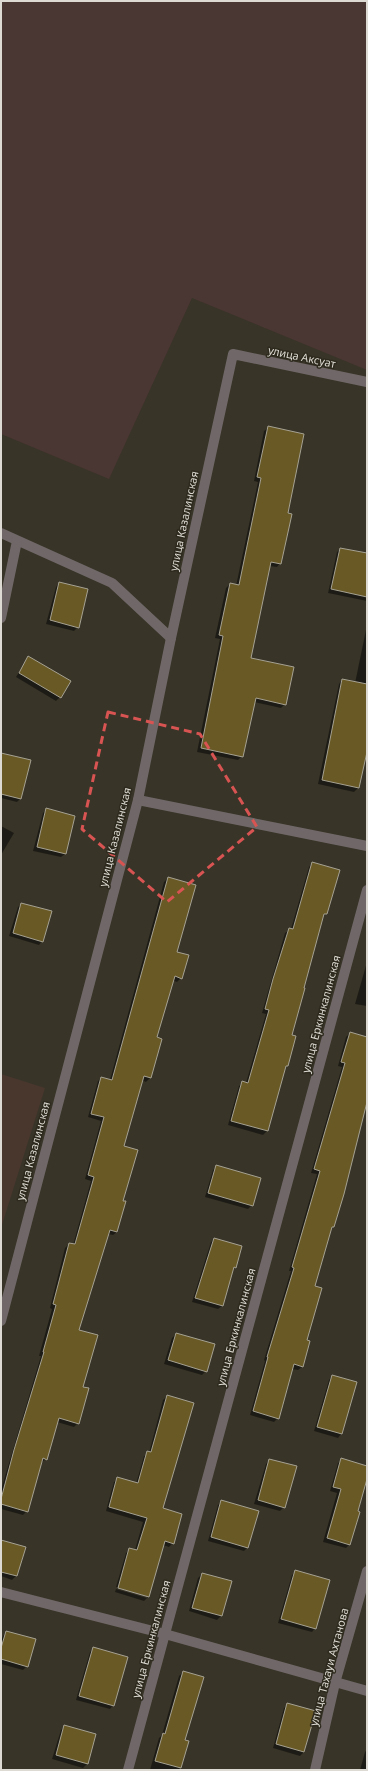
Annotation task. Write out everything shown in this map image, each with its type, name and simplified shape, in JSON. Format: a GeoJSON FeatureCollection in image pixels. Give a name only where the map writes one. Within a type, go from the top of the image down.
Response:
{"type":"FeatureCollection","features":[{"type":"Feature","properties":{"kind":"street","name":"улица Аксуат"},"geometry":{"type":"LineString","coordinates":[[233,354],[367,382]]}},
{"type":"Feature","properties":{"kind":"street","name":"улица Казалинская"},"geometry":{"type":"LineString","coordinates":[[1,1321],[138,800],[171,638],[233,354]]}},
{"type":"Feature","properties":{"kind":"street"},"geometry":{"type":"LineString","coordinates":[[1,533],[112,582],[171,638]]}},
{"type":"Feature","properties":{"kind":"street"},"geometry":{"type":"LineString","coordinates":[[1,618],[17,541]]}},
{"type":"Feature","properties":{"kind":"street"},"geometry":{"type":"LineString","coordinates":[[138,800],[367,846]]}},
{"type":"Feature","properties":{"kind":"street","name":"улица Еркинкалинская"},"geometry":{"type":"LineString","coordinates":[[128,1770],[367,890]]}},
{"type":"Feature","properties":{"kind":"street","name":"улица Тахауи Ахтанова"},"geometry":{"type":"LineString","coordinates":[[315,1770],[335,1684],[367,1571]]}},
{"type":"Feature","properties":{"kind":"street"},"geometry":{"type":"LineString","coordinates":[[1,1592],[165,1634],[335,1684],[367,1691]]}},
{"type":"Feature","properties":{"kind":"highlighted area"},"geometry":{"type":"Polygon","coordinates":[[[108,712],[200,734],[257,827],[167,902],[82,829],[108,712]]]}},
{"type":"Feature","properties":{"kind":"shaded area"},"geometry":{"type":"Polygon","coordinates":[[[1,1],[367,1],[367,370],[192,298],[109,479],[1,434],[1,1]]]}},
{"type":"Feature","properties":{"kind":"shaded area"},"geometry":{"type":"Polygon","coordinates":[[[1,1074],[45,1088],[1,1228],[1,1074]]]}},
{"type":"Feature","properties":{"kind":"building"},"geometry":{"type":"Polygon","coordinates":[[[268,426],[304,434],[288,513],[292,514],[281,564],[271,562],[251,658],[294,667],[286,705],[256,698],[243,757],[201,748],[223,636],[219,635],[230,583],[239,585],[261,478],[257,477],[268,426]]]}},
{"type":"Feature","properties":{"kind":"building"},"geometry":{"type":"Polygon","coordinates":[[[340,548],[367,553],[367,597],[331,589],[340,548]]]}},
{"type":"Feature","properties":{"kind":"building"},"geometry":{"type":"Polygon","coordinates":[[[59,582],[88,589],[79,628],[50,620],[59,582]]]}},
{"type":"Feature","properties":{"kind":"building"},"geometry":{"type":"Polygon","coordinates":[[[28,656],[71,681],[61,698],[19,673],[28,656]]]}},
{"type":"Feature","properties":{"kind":"building"},"geometry":{"type":"Polygon","coordinates":[[[342,679],[367,684],[367,752],[359,788],[322,780],[342,679]]]}},
{"type":"Feature","properties":{"kind":"building"},"geometry":{"type":"Polygon","coordinates":[[[1,753],[31,760],[21,799],[1,794],[1,753]]]}},
{"type":"Feature","properties":{"kind":"building"},"geometry":{"type":"Polygon","coordinates":[[[46,808],[75,816],[66,854],[37,847],[46,808]]]}},
{"type":"Feature","properties":{"kind":"building"},"geometry":{"type":"Polygon","coordinates":[[[312,862],[340,870],[327,914],[324,914],[292,1035],[296,1036],[268,1131],[231,1121],[242,1081],[248,1083],[269,1010],[265,1009],[273,979],[289,928],[293,929],[312,862]]]}},
{"type":"Feature","properties":{"kind":"building"},"geometry":{"type":"Polygon","coordinates":[[[168,877],[196,885],[177,952],[189,955],[182,979],[175,976],[157,1037],[162,1039],[151,1078],[144,1076],[124,1146],[138,1150],[123,1201],[126,1201],[117,1232],[110,1230],[79,1330],[98,1335],[83,1387],[89,1388],[79,1424],[59,1418],[47,1460],[43,1458],[28,1512],[1,1504],[1,1499],[14,1450],[44,1352],[56,1305],[53,1304],[69,1243],[75,1244],[94,1177],[88,1175],[104,1117],[91,1114],[101,1077],[112,1080],[168,877]]]}},
{"type":"Feature","properties":{"kind":"building"},"geometry":{"type":"Polygon","coordinates":[[[21,903],[52,911],[43,942],[13,933],[21,903]]]}},
{"type":"Feature","properties":{"kind":"building"},"geometry":{"type":"Polygon","coordinates":[[[350,1032],[367,1037],[367,1102],[344,1194],[334,1227],[332,1227],[315,1286],[322,1288],[307,1340],[310,1341],[303,1367],[294,1364],[279,1419],[253,1411],[320,1171],[314,1169],[345,1063],[341,1062],[350,1032]]]}},
{"type":"Feature","properties":{"kind":"building"},"geometry":{"type":"Polygon","coordinates":[[[216,1165],[261,1178],[253,1206],[208,1193],[216,1165]]]}},
{"type":"Feature","properties":{"kind":"building"},"geometry":{"type":"Polygon","coordinates":[[[214,1238],[242,1246],[236,1268],[234,1267],[223,1306],[195,1298],[214,1238]]]}},
{"type":"Feature","properties":{"kind":"building"},"geometry":{"type":"Polygon","coordinates":[[[176,1333],[215,1344],[207,1372],[168,1360],[176,1333]]]}},
{"type":"Feature","properties":{"kind":"building"},"geometry":{"type":"Polygon","coordinates":[[[332,1375],[357,1382],[342,1434],[317,1427],[332,1375]]]}},
{"type":"Feature","properties":{"kind":"building"},"geometry":{"type":"Polygon","coordinates":[[[167,1395],[194,1403],[163,1508],[182,1514],[174,1544],[165,1541],[149,1597],[118,1588],[129,1548],[137,1550],[147,1518],[109,1507],[117,1477],[138,1483],[147,1451],[151,1452],[167,1395]]]}},
{"type":"Feature","properties":{"kind":"building"},"geometry":{"type":"Polygon","coordinates":[[[341,1458],[367,1466],[367,1479],[358,1511],[360,1512],[350,1545],[327,1538],[341,1489],[333,1487],[341,1458]]]}},
{"type":"Feature","properties":{"kind":"building"},"geometry":{"type":"Polygon","coordinates":[[[269,1459],[297,1466],[285,1508],[258,1500],[269,1459]]]}},
{"type":"Feature","properties":{"kind":"building"},"geometry":{"type":"Polygon","coordinates":[[[221,1500],[259,1511],[248,1548],[211,1537],[221,1500]]]}},
{"type":"Feature","properties":{"kind":"building"},"geometry":{"type":"Polygon","coordinates":[[[1,1540],[26,1547],[17,1576],[1,1572],[1,1540]]]}},
{"type":"Feature","properties":{"kind":"building"},"geometry":{"type":"Polygon","coordinates":[[[295,1570],[330,1580],[316,1629],[281,1619],[295,1570]]]}},
{"type":"Feature","properties":{"kind":"building"},"geometry":{"type":"Polygon","coordinates":[[[202,1573],[232,1581],[222,1616],[192,1608],[202,1573]]]}},
{"type":"Feature","properties":{"kind":"building"},"geometry":{"type":"Polygon","coordinates":[[[6,1631],[36,1639],[28,1667],[1,1659],[1,1648],[6,1631]]]}},
{"type":"Feature","properties":{"kind":"building"},"geometry":{"type":"Polygon","coordinates":[[[93,1647],[128,1657],[114,1706],[79,1696],[93,1647]]]}},
{"type":"Feature","properties":{"kind":"building"},"geometry":{"type":"Polygon","coordinates":[[[183,1671],[204,1677],[185,1740],[189,1741],[181,1768],[155,1761],[163,1733],[165,1734],[183,1671]]]}},
{"type":"Feature","properties":{"kind":"building"},"geometry":{"type":"Polygon","coordinates":[[[287,1703],[316,1711],[304,1752],[276,1744],[287,1703]]]}},
{"type":"Feature","properties":{"kind":"building"},"geometry":{"type":"Polygon","coordinates":[[[64,1725],[96,1734],[88,1764],[56,1755],[64,1725]]]}}]}
